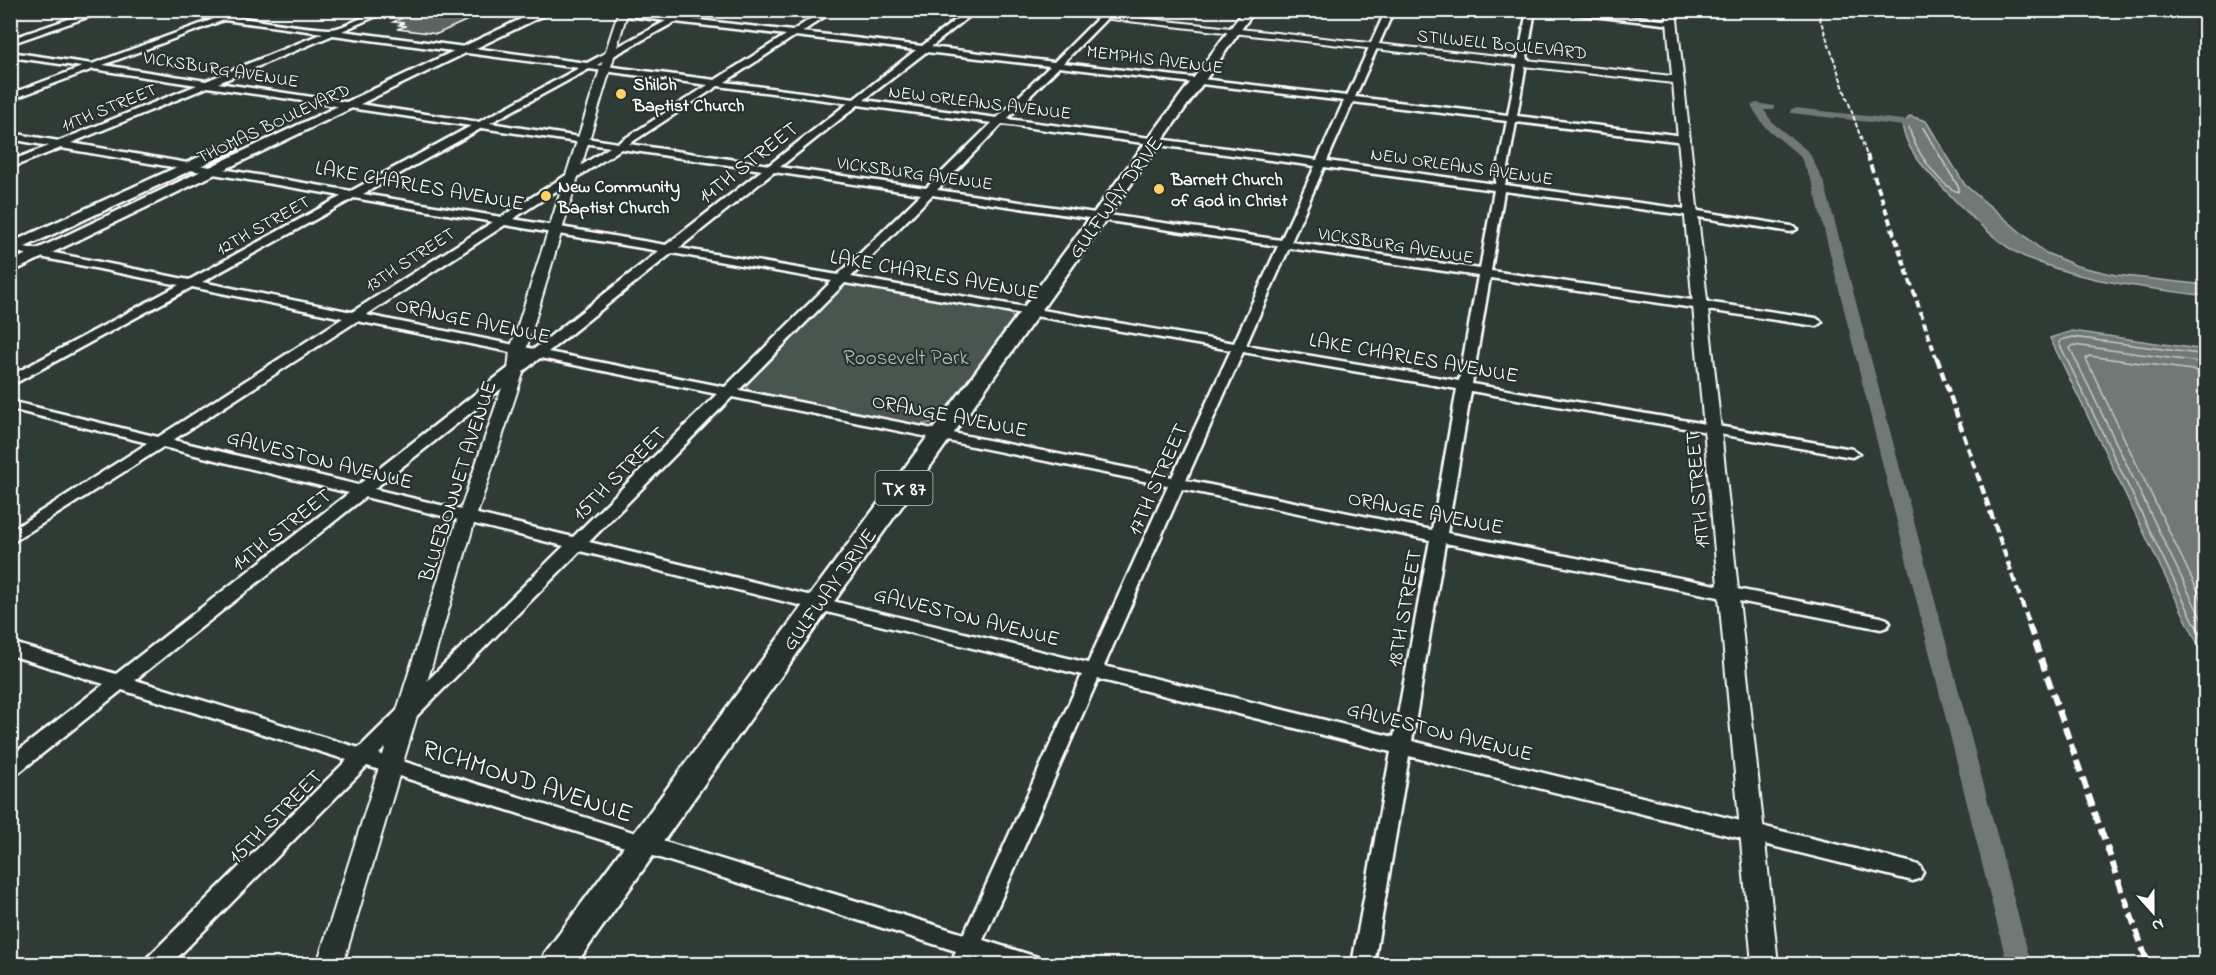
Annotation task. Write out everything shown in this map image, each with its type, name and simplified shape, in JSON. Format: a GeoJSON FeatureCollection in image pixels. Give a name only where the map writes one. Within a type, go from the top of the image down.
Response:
{"type":"FeatureCollection","features":[{"type":"Feature","properties":{"kind":"main road","name":"THOMAS BOULEVARD"},"geometry":{"type":"LineString","coordinates":[[12,248],[523,10]]}},
{"type":"Feature","properties":{"kind":"main road","name":"THOMAS BOULEVARD"},"geometry":{"type":"LineString","coordinates":[[10,268],[550,10]]}},
{"type":"Feature","properties":{"kind":"main road","name":"GULFWAY DRIVE"},"geometry":{"type":"LineString","coordinates":[[556,964],[1242,22]]}},
{"type":"Feature","properties":{"kind":"street"},"geometry":{"type":"LineString","coordinates":[[10,42],[104,10]]}},
{"type":"Feature","properties":{"kind":"street","name":"NEW ORLEANS AVENUE"},"geometry":{"type":"LineString","coordinates":[[166,10],[466,51],[600,63],[716,84],[1692,213],[1791,229]]}},
{"type":"Feature","properties":{"kind":"street"},"geometry":{"type":"LineString","coordinates":[[10,97],[244,10]]}},
{"type":"Feature","properties":{"kind":"street","name":"11TH STREET"},"geometry":{"type":"LineString","coordinates":[[10,165],[386,10]]}},
{"type":"Feature","properties":{"kind":"street","name":"12TH STREET"},"geometry":{"type":"LineString","coordinates":[[10,382],[481,124],[600,63],[690,10]]}},
{"type":"Feature","properties":{"kind":"street","name":"13TH STREET"},"geometry":{"type":"LineString","coordinates":[[10,538],[830,10]]}},
{"type":"Feature","properties":{"kind":"street","name":"14TH STREET"},"geometry":{"type":"LineString","coordinates":[[10,768],[974,10]]}},
{"type":"Feature","properties":{"kind":"street","name":"STILWELL BOULEVARD"},"geometry":{"type":"LineString","coordinates":[[1036,10],[1242,22],[1376,43],[1677,75]]}},
{"type":"Feature","properties":{"kind":"street","name":"17TH STREET"},"geometry":{"type":"LineString","coordinates":[[961,964],[1352,99],[1390,10]]}},
{"type":"Feature","properties":{"kind":"street","name":"18TH STREET"},"geometry":{"type":"LineString","coordinates":[[1363,964],[1531,10]]}},
{"type":"Feature","properties":{"kind":"street"},"geometry":{"type":"LineString","coordinates":[[1543,10],[1672,17]]}},
{"type":"Feature","properties":{"kind":"street","name":"MEMPHIS AVENUE"},"geometry":{"type":"LineString","coordinates":[[623,12],[1684,139]]}},
{"type":"Feature","properties":{"kind":"street","name":"BLUEBONNET AVENUE"},"geometry":{"type":"LineString","coordinates":[[330,964],[467,517],[516,370],[518,350],[583,140],[600,63],[623,12]]}},
{"type":"Feature","properties":{"kind":"street","name":"15TH STREET"},"geometry":{"type":"LineString","coordinates":[[156,964],[1108,13]]}},
{"type":"Feature","properties":{"kind":"street","name":"19TH STREET"},"geometry":{"type":"LineString","coordinates":[[1672,17],[1765,964]]}},
{"type":"Feature","properties":{"kind":"street","name":"VICKSBURG AVENUE"},"geometry":{"type":"LineString","coordinates":[[10,54],[772,169],[1816,322]]}},
{"type":"Feature","properties":{"kind":"street","name":"LAKE CHARLES AVENUE"},"geometry":{"type":"LineString","coordinates":[[10,136],[1852,453]]}},
{"type":"Feature","properties":{"kind":"street","name":"ORANGE AVENUE"},"geometry":{"type":"LineString","coordinates":[[12,248],[1438,536],[1881,622]]}},
{"type":"Feature","properties":{"kind":"street","name":"GALVESTON AVENUE"},"geometry":{"type":"LineString","coordinates":[[10,405],[1913,872]]}},
{"type":"Feature","properties":{"kind":"street","name":"RICHMOND AVENUE"},"geometry":{"type":"LineString","coordinates":[[10,648],[1029,964]]}},
{"type":"Feature","properties":{"kind":"green space","name":"Roosevelt Park"},"geometry":{"type":"Polygon","coordinates":[[[849,284],[1005,311],[1012,315],[1013,320],[941,417],[931,423],[919,425],[748,390],[746,385],[749,381],[843,286],[849,284]]]}},
{"type":"Feature","properties":{"kind":"water"},"geometry":{"type":"Polygon","coordinates":[[[1910,116],[1926,121],[1965,185],[2044,252],[2077,266],[2116,275],[2205,285],[2205,296],[2090,278],[2045,265],[2013,251],[1971,216],[1918,160],[1908,144],[1902,125],[1910,116]]]}},
{"type":"Feature","properties":{"kind":"water"},"geometry":{"type":"Polygon","coordinates":[[[2072,331],[2205,350],[2205,659],[2050,338],[2072,331]]]}},
{"type":"Feature","properties":{"kind":"building"},"geometry":{"type":"Polygon","coordinates":[[[420,10],[490,10],[437,34],[397,29],[406,26],[399,25],[404,23],[393,22],[420,10]]]}},
{"type":"Feature","properties":{"kind":"waterway"},"geometry":{"type":"LineString","coordinates":[[1770,108],[1756,106],[1769,125],[1805,154],[1819,185],[2019,964]]}},
{"type":"Feature","properties":{"kind":"waterway"},"geometry":{"type":"LineString","coordinates":[[1795,111],[1921,125]]}},
{"type":"Feature","properties":{"kind":"railway"},"geometry":{"type":"LineString","coordinates":[[1817,10],[1867,156]]}},
{"type":"Feature","properties":{"kind":"railway"},"geometry":{"type":"LineString","coordinates":[[1867,155],[1937,360]]}},
{"type":"Feature","properties":{"kind":"railway"},"geometry":{"type":"LineString","coordinates":[[1937,358],[2030,626]]}},
{"type":"Feature","properties":{"kind":"railway"},"geometry":{"type":"LineString","coordinates":[[2029,625],[2148,964]]}},
{"type":"Feature","properties":{"kind":"place","name":"Shiloh Baptist Church"},"geometry":{"type":"Point","coordinates":[621,94]}},
{"type":"Feature","properties":{"kind":"place","name":"Barnett Church of God in Christ"},"geometry":{"type":"Point","coordinates":[1159,189]}},
{"type":"Feature","properties":{"kind":"place","name":"New Community Baptist Church"},"geometry":{"type":"Point","coordinates":[546,196]}}]}
